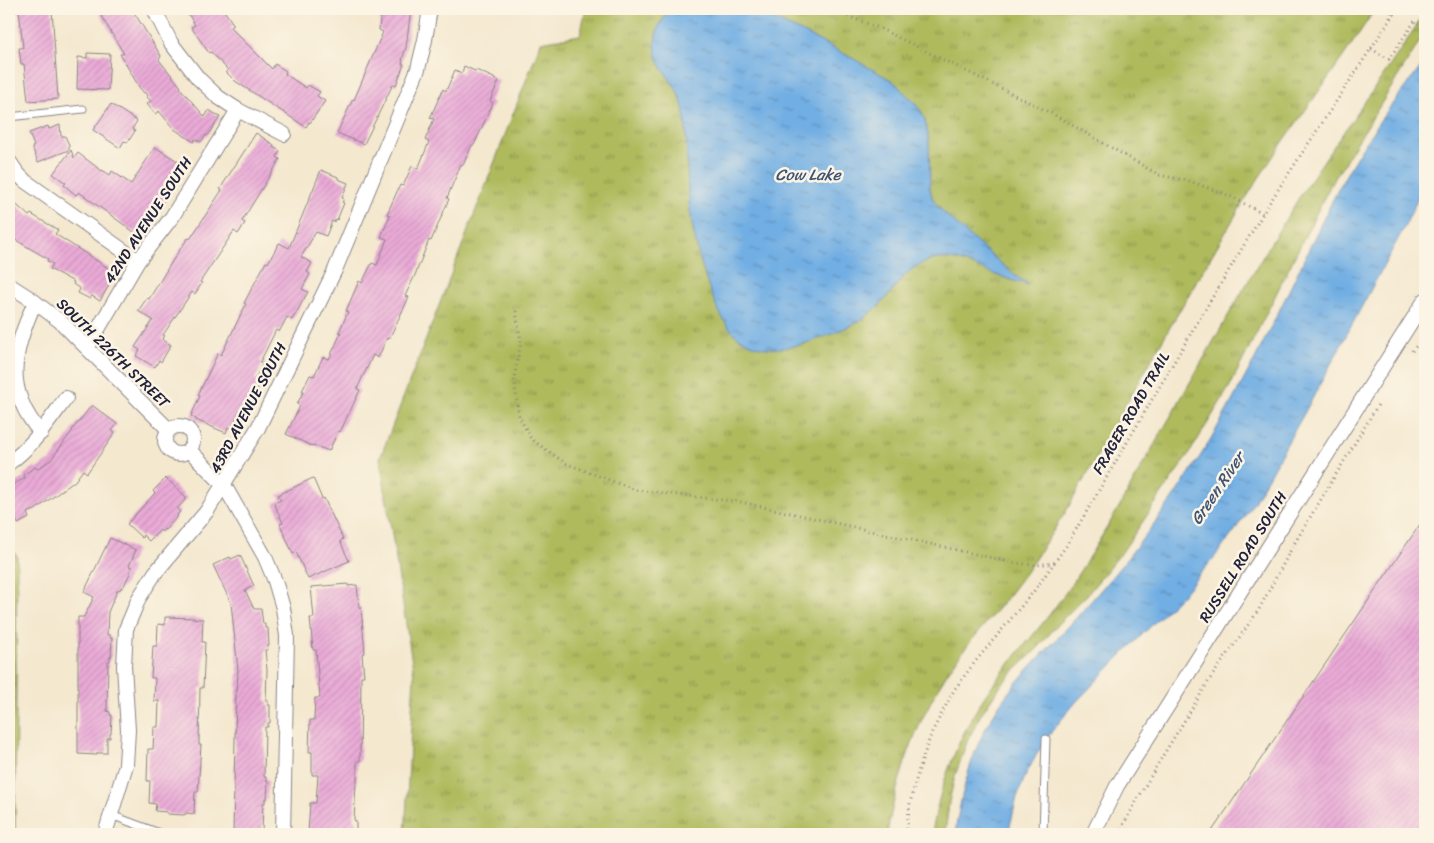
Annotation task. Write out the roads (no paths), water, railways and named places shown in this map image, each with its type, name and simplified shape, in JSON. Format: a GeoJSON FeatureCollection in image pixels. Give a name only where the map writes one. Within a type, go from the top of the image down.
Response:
{"type":"FeatureCollection","features":[{"type":"Feature","properties":{"kind":"street"},"geometry":{"type":"LineString","coordinates":[[154,9],[171,43],[198,78],[218,97],[238,110],[284,134]]}},
{"type":"Feature","properties":{"kind":"street","name":"43RD AVENUE SOUTH"},"geometry":{"type":"LineString","coordinates":[[283,834],[287,636],[283,608],[265,557],[224,485],[258,428],[335,270],[418,69],[430,9]]}},
{"type":"Feature","properties":{"kind":"street","name":"42ND AVENUE SOUTH"},"geometry":{"type":"LineString","coordinates":[[88,348],[138,261],[172,217],[238,110]]}},
{"type":"Feature","properties":{"kind":"street"},"geometry":{"type":"LineString","coordinates":[[9,161],[25,181],[138,261]]}},
{"type":"Feature","properties":{"kind":"street","name":"SOUTH 226TH STREET"},"geometry":{"type":"LineString","coordinates":[[9,285],[61,322],[169,430]]}},
{"type":"Feature","properties":{"kind":"street","name":"RUSSELL ROAD SOUTH"},"geometry":{"type":"LineString","coordinates":[[1093,834],[1118,786],[1425,300]]}},
{"type":"Feature","properties":{"kind":"street"},"geometry":{"type":"LineString","coordinates":[[35,302],[23,328],[16,354],[15,375],[22,405],[31,422],[41,433]]}},
{"type":"Feature","properties":{"kind":"street"},"geometry":{"type":"LineString","coordinates":[[9,463],[41,433],[66,398]]}},
{"type":"Feature","properties":{"kind":"street","name":"SOUTH 226TH STREET"},"geometry":{"type":"LineString","coordinates":[[179,426],[189,430],[193,440],[189,450],[179,454],[169,449],[165,440],[169,430],[179,426]]}},
{"type":"Feature","properties":{"kind":"street"},"geometry":{"type":"LineString","coordinates":[[105,834],[126,765],[128,730],[124,666],[126,629],[139,598],[155,573],[207,510],[224,485],[189,450]]}},
{"type":"Feature","properties":{"kind":"lane"},"geometry":{"type":"LineString","coordinates":[[9,117],[82,109]]}},
{"type":"Feature","properties":{"kind":"lane"},"geometry":{"type":"LineString","coordinates":[[1043,834],[1046,739]]}},
{"type":"Feature","properties":{"kind":"lane"},"geometry":{"type":"LineString","coordinates":[[111,815],[162,834]]}},
{"type":"Feature","properties":{"kind":"water","name":"Cow Lake"},"geometry":{"type":"Polygon","coordinates":[[[673,9],[742,9],[775,20],[808,35],[893,81],[914,102],[925,120],[929,140],[930,187],[932,197],[937,205],[969,236],[1029,285],[956,260],[932,260],[922,263],[908,273],[879,306],[858,322],[834,333],[810,342],[785,348],[760,347],[748,343],[737,336],[727,325],[719,311],[704,274],[694,235],[689,203],[686,130],[683,109],[679,94],[661,66],[655,48],[659,26],[673,9]]]}},
{"type":"Feature","properties":{"kind":"water","name":"Green River"},"geometry":{"type":"Polygon","coordinates":[[[1425,62],[1425,183],[1405,226],[1310,403],[1254,502],[1234,532],[1184,593],[1076,702],[1052,731],[1026,774],[1017,797],[1008,834],[955,834],[968,774],[978,744],[992,717],[1018,681],[1123,564],[1173,498],[1216,431],[1251,366],[1351,166],[1367,139],[1425,62]]]}}]}
